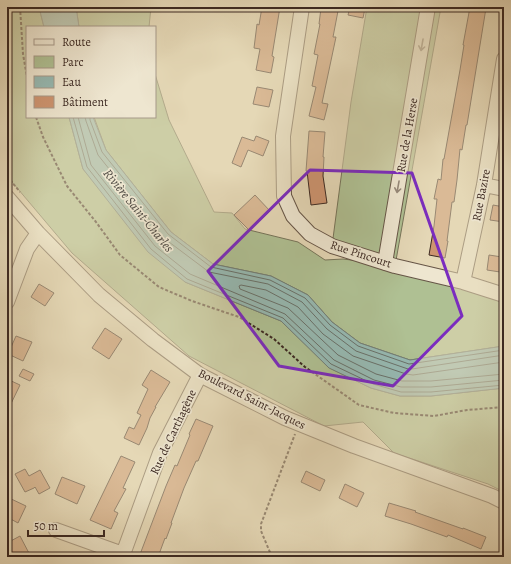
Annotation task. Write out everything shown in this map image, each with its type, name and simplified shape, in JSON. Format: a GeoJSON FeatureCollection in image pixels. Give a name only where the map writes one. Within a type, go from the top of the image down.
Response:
{"type":"FeatureCollection","features":[{"type":"Feature","properties":{"kind":"street","name":"Rue Pincourt"},"geometry":{"type":"LineString","coordinates":[[302,7],[283,136],[284,196],[293,216],[310,234],[332,246],[385,263],[463,282],[504,295]]}},
{"type":"Feature","properties":{"kind":"street","name":"Rue de la Herse"},"geometry":{"type":"LineString","coordinates":[[385,263],[428,7]]}},
{"type":"Feature","properties":{"kind":"street","name":"Rue Bazire"},"geometry":{"type":"LineString","coordinates":[[463,282],[484,185],[504,59]]}},
{"type":"Feature","properties":{"kind":"street"},"geometry":{"type":"LineString","coordinates":[[484,185],[504,189]]}},
{"type":"Feature","properties":{"kind":"street","name":"Boulevard Saint-Jacques"},"geometry":{"type":"LineString","coordinates":[[7,197],[38,233],[99,295],[153,340],[200,375],[299,424],[354,446],[492,496],[504,502]]}},
{"type":"Feature","properties":{"kind":"street"},"geometry":{"type":"LineString","coordinates":[[7,302],[27,249],[38,233]]}},
{"type":"Feature","properties":{"kind":"street","name":"Rue de Carthagène"},"geometry":{"type":"LineString","coordinates":[[122,556],[160,454],[200,375]]}},
{"type":"Feature","properties":{"kind":"street"},"geometry":{"type":"LineString","coordinates":[[56,530],[122,556]]}},
{"type":"Feature","properties":{"kind":"path"},"geometry":{"type":"LineString","coordinates":[[20,7],[26,69]]}},
{"type":"Feature","properties":{"kind":"path"},"geometry":{"type":"LineString","coordinates":[[36,118],[43,137],[67,186],[120,255],[159,287],[192,301],[239,317],[274,339],[305,367],[359,405],[394,413],[434,416],[467,410],[504,406]]}},
{"type":"Feature","properties":{"kind":"path"},"geometry":{"type":"LineString","coordinates":[[272,557],[261,531],[261,524],[299,424]]}},
{"type":"Feature","properties":{"kind":"highlighted area"},"geometry":{"type":"Polygon","coordinates":[[[310,170],[412,173],[462,316],[393,386],[279,366],[208,271],[310,170]]]}},
{"type":"Feature","properties":{"kind":"green space"},"geometry":{"type":"Polygon","coordinates":[[[7,7],[39,7],[44,26],[26,26],[26,118],[69,118],[83,169],[185,282],[281,321],[330,368],[371,388],[400,396],[431,396],[504,388],[504,492],[488,484],[394,453],[363,422],[324,426],[189,356],[72,253],[7,176],[7,7]]]}},
{"type":"Feature","properties":{"kind":"green space"},"geometry":{"type":"Polygon","coordinates":[[[76,7],[151,7],[149,26],[79,26],[76,7]]]}},
{"type":"Feature","properties":{"kind":"green space"},"geometry":{"type":"Polygon","coordinates":[[[367,7],[441,7],[395,266],[504,301],[504,346],[410,360],[360,343],[332,322],[308,295],[271,276],[213,264],[171,232],[106,150],[94,118],[156,118],[156,77],[169,120],[214,212],[232,213],[245,229],[298,242],[325,260],[343,259],[392,265],[332,246],[351,102],[367,7]]]}},
{"type":"Feature","properties":{"kind":"water"},"geometry":{"type":"Polygon","coordinates":[[[39,7],[76,7],[79,26],[44,26],[39,7]]]}},
{"type":"Feature","properties":{"kind":"water","name":"Rivière Saint-Charles"},"geometry":{"type":"Polygon","coordinates":[[[69,118],[93,118],[106,150],[171,232],[213,264],[271,276],[308,295],[332,322],[360,343],[410,360],[504,346],[504,388],[431,396],[400,396],[371,388],[329,368],[281,321],[185,282],[148,252],[83,169],[69,118]]]}},
{"type":"Feature","properties":{"kind":"building"},"geometry":{"type":"Polygon","coordinates":[[[262,7],[280,7],[272,56],[274,57],[271,73],[256,70],[260,49],[254,48],[257,24],[259,25],[262,7]]]}},
{"type":"Feature","properties":{"kind":"building"},"geometry":{"type":"Polygon","coordinates":[[[350,7],[365,8],[363,18],[348,15],[350,7]]]}},
{"type":"Feature","properties":{"kind":"building"},"geometry":{"type":"Polygon","coordinates":[[[470,7],[486,8],[467,125],[462,150],[460,149],[454,202],[452,202],[445,258],[429,255],[437,199],[434,199],[438,179],[441,180],[443,159],[470,7]]]}},
{"type":"Feature","properties":{"kind":"building"},"geometry":{"type":"Polygon","coordinates":[[[321,8],[338,11],[333,37],[336,37],[322,103],[328,104],[324,120],[309,116],[316,87],[312,86],[318,55],[314,54],[320,24],[321,8]]]}},
{"type":"Feature","properties":{"kind":"building"},"geometry":{"type":"Polygon","coordinates":[[[257,87],[273,90],[269,107],[253,104],[257,87]]]}},
{"type":"Feature","properties":{"kind":"building"},"geometry":{"type":"Polygon","coordinates":[[[309,131],[325,132],[323,176],[327,203],[311,205],[306,171],[309,131]]]}},
{"type":"Feature","properties":{"kind":"building"},"geometry":{"type":"Polygon","coordinates":[[[256,136],[269,141],[263,156],[248,150],[241,167],[232,163],[242,137],[254,141],[256,136]]]}},
{"type":"Feature","properties":{"kind":"building"},"geometry":{"type":"Polygon","coordinates":[[[255,195],[270,211],[249,230],[234,215],[255,195]]]}},
{"type":"Feature","properties":{"kind":"building"},"geometry":{"type":"Polygon","coordinates":[[[493,205],[504,207],[504,222],[490,220],[493,205]]]}},
{"type":"Feature","properties":{"kind":"building"},"geometry":{"type":"Polygon","coordinates":[[[489,255],[502,257],[500,272],[487,270],[489,255]]]}},
{"type":"Feature","properties":{"kind":"building"},"geometry":{"type":"Polygon","coordinates":[[[39,284],[54,293],[45,306],[31,297],[39,284]]]}},
{"type":"Feature","properties":{"kind":"building"},"geometry":{"type":"Polygon","coordinates":[[[105,328],[122,339],[109,359],[92,348],[105,328]]]}},
{"type":"Feature","properties":{"kind":"building"},"geometry":{"type":"Polygon","coordinates":[[[16,336],[32,342],[23,361],[8,354],[16,336]]]}},
{"type":"Feature","properties":{"kind":"building"},"geometry":{"type":"Polygon","coordinates":[[[23,369],[34,374],[30,381],[19,376],[23,369]]]}},
{"type":"Feature","properties":{"kind":"building"},"geometry":{"type":"Polygon","coordinates":[[[151,370],[170,382],[155,407],[139,445],[124,438],[129,427],[134,429],[141,415],[137,413],[148,389],[142,385],[151,370]]]}},
{"type":"Feature","properties":{"kind":"building"},"geometry":{"type":"Polygon","coordinates":[[[7,379],[20,385],[7,412],[7,379]]]}},
{"type":"Feature","properties":{"kind":"building"},"geometry":{"type":"Polygon","coordinates":[[[196,419],[213,426],[198,461],[196,461],[184,488],[158,557],[139,557],[166,486],[175,465],[177,466],[196,419]]]}},
{"type":"Feature","properties":{"kind":"building"},"geometry":{"type":"Polygon","coordinates":[[[121,456],[135,462],[123,488],[126,489],[114,511],[118,513],[111,529],[90,520],[121,456]]]}},
{"type":"Feature","properties":{"kind":"building"},"geometry":{"type":"Polygon","coordinates":[[[25,469],[29,476],[40,470],[50,488],[39,494],[35,487],[25,492],[15,474],[25,469]]]}},
{"type":"Feature","properties":{"kind":"building"},"geometry":{"type":"Polygon","coordinates":[[[306,471],[325,480],[320,491],[301,482],[306,471]]]}},
{"type":"Feature","properties":{"kind":"building"},"geometry":{"type":"Polygon","coordinates":[[[62,477],[85,486],[77,504],[55,494],[62,477]]]}},
{"type":"Feature","properties":{"kind":"building"},"geometry":{"type":"Polygon","coordinates":[[[345,484],[364,493],[357,507],[339,498],[345,484]]]}},
{"type":"Feature","properties":{"kind":"building"},"geometry":{"type":"Polygon","coordinates":[[[7,497],[26,506],[18,523],[7,517],[7,497]]]}},
{"type":"Feature","properties":{"kind":"building"},"geometry":{"type":"Polygon","coordinates":[[[389,503],[416,511],[415,512],[486,537],[481,549],[448,535],[447,537],[385,516],[389,503]]]}},
{"type":"Feature","properties":{"kind":"building"},"geometry":{"type":"Polygon","coordinates":[[[20,536],[31,557],[9,557],[7,552],[7,543],[20,536]]]}}]}
